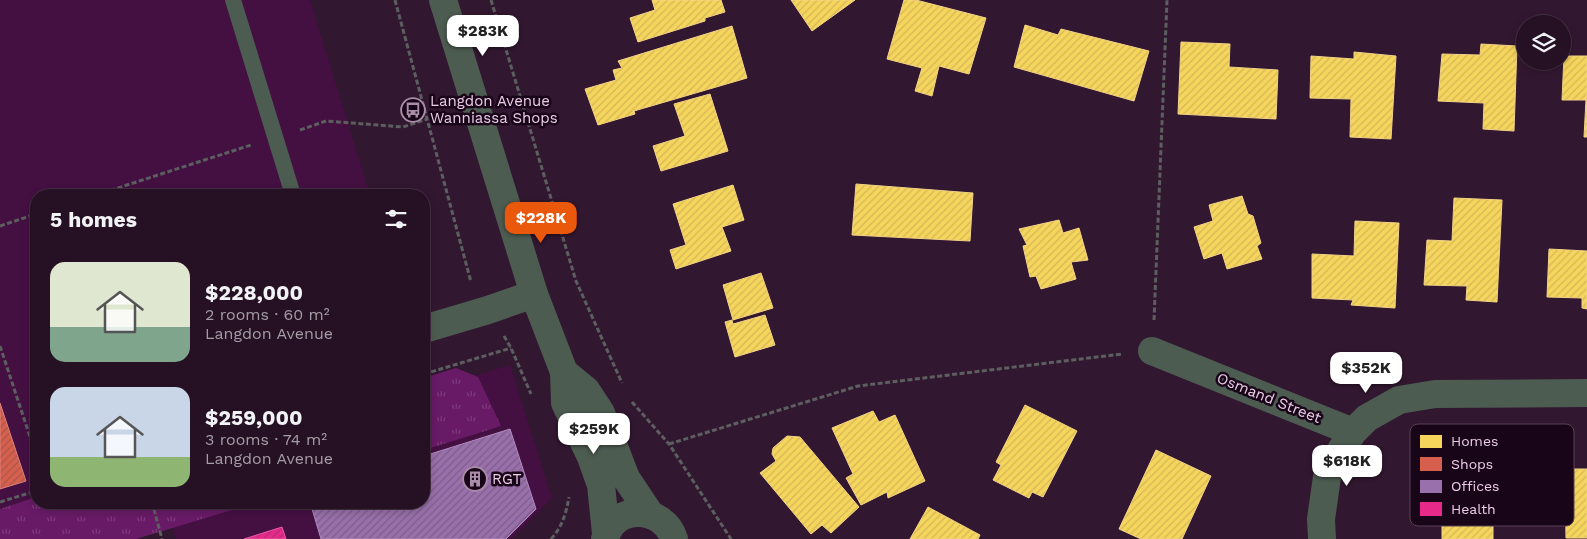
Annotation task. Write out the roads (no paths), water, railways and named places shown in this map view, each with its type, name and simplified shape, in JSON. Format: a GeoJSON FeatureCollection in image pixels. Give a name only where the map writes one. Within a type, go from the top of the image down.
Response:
{"type":"FeatureCollection","features":[{"type":"Feature","properties":{"kind":"street"},"geometry":{"type":"LineString","coordinates":[[443,0],[534,294],[564,372],[565,403],[591,457],[601,485],[605,536]]}},
{"type":"Feature","properties":{"kind":"street"},"geometry":{"type":"LineString","coordinates":[[430,327],[534,294]]}},
{"type":"Feature","properties":{"kind":"street","name":"Osmand Street"},"geometry":{"type":"LineString","coordinates":[[1152,351],[1352,432]]}},
{"type":"Feature","properties":{"kind":"street"},"geometry":{"type":"LineString","coordinates":[[564,372],[586,390],[601,413],[626,478],[650,514]]}},
{"type":"Feature","properties":{"kind":"street"},"geometry":{"type":"LineString","coordinates":[[1322,539],[1321,519],[1328,470],[1352,432],[1367,418],[1399,400],[1435,394],[1587,393]]}},
{"type":"Feature","properties":{"kind":"street"},"geometry":{"type":"LineString","coordinates":[[605,536],[614,522],[625,515],[637,512],[650,514],[660,519],[668,527],[674,539]]}},
{"type":"Feature","properties":{"kind":"lane"},"geometry":{"type":"LineString","coordinates":[[233,0],[291,189]]}},
{"type":"Feature","properties":{"kind":"place","name":"Langdon Avenue Wanniassa Shops"},"geometry":{"type":"Point","coordinates":[413,110]}},
{"type":"Feature","properties":{"kind":"place","name":"RGT"},"geometry":{"type":"Point","coordinates":[475,479]}}]}
